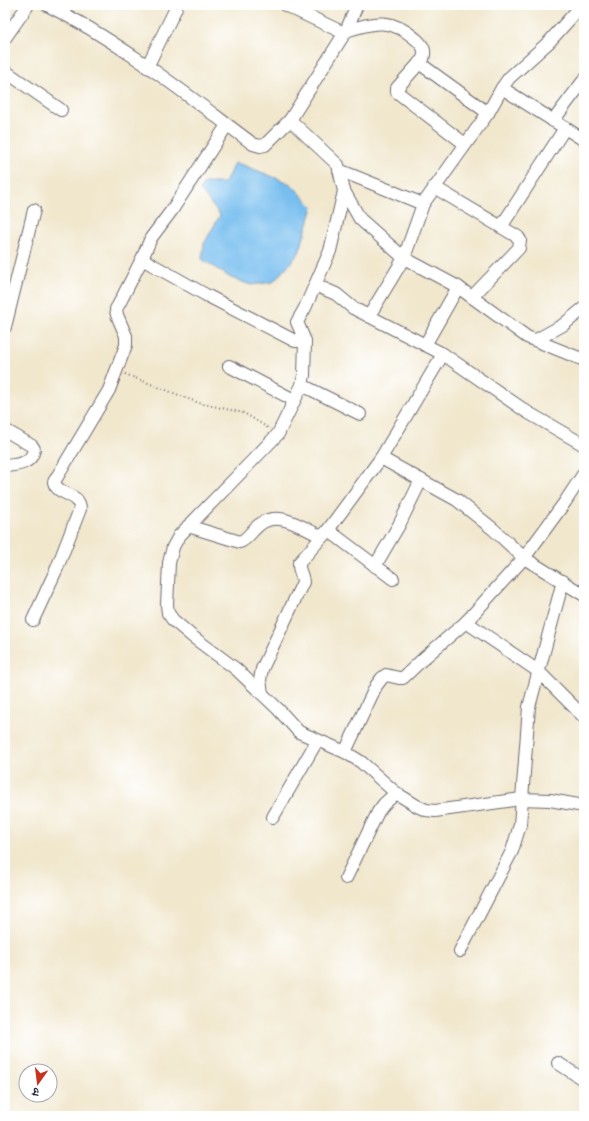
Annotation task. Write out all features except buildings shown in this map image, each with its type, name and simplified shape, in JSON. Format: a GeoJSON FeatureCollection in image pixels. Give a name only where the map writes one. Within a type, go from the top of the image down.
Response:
{"type":"FeatureCollection","features":[{"type":"Feature","properties":{"kind":"street"},"geometry":{"type":"LineString","coordinates":[[5,38],[28,5]]}},
{"type":"Feature","properties":{"kind":"street"},"geometry":{"type":"LineString","coordinates":[[47,5],[104,37],[253,144],[260,146],[265,145],[290,120],[345,32],[357,5]]}},
{"type":"Feature","properties":{"kind":"street"},"geometry":{"type":"LineString","coordinates":[[285,5],[345,32],[364,25],[378,23],[397,26],[407,32],[424,48],[425,52],[423,58],[397,88],[398,92],[465,144]]}},
{"type":"Feature","properties":{"kind":"street"},"geometry":{"type":"LineString","coordinates":[[369,316],[404,258],[423,204],[488,113],[502,88],[509,78],[548,42],[583,5]]}},
{"type":"Feature","properties":{"kind":"street"},"geometry":{"type":"LineString","coordinates":[[147,67],[176,8]]}},
{"type":"Feature","properties":{"kind":"street"},"geometry":{"type":"LineString","coordinates":[[419,63],[488,113]]}},
{"type":"Feature","properties":{"kind":"street"},"geometry":{"type":"LineString","coordinates":[[5,71],[62,110]]}},
{"type":"Feature","properties":{"kind":"street"},"geometry":{"type":"LineString","coordinates":[[553,121],[584,80]]}},
{"type":"Feature","properties":{"kind":"street"},"geometry":{"type":"LineString","coordinates":[[502,88],[584,140]]}},
{"type":"Feature","properties":{"kind":"street"},"geometry":{"type":"LineString","coordinates":[[290,120],[338,165],[344,191],[360,219],[404,258],[458,287],[527,337],[584,360]]}},
{"type":"Feature","properties":{"kind":"street"},"geometry":{"type":"LineString","coordinates":[[33,620],[80,509],[80,503],[78,500],[58,489],[54,485],[54,482],[108,390],[127,340],[116,315],[116,309],[142,259],[151,238],[172,210],[227,125]]}},
{"type":"Feature","properties":{"kind":"street"},"geometry":{"type":"LineString","coordinates":[[501,227],[565,128]]}},
{"type":"Feature","properties":{"kind":"street"},"geometry":{"type":"LineString","coordinates":[[339,170],[423,204]]}},
{"type":"Feature","properties":{"kind":"street"},"geometry":{"type":"LineString","coordinates":[[434,187],[518,237],[520,240],[519,248],[472,297]]}},
{"type":"Feature","properties":{"kind":"street"},"geometry":{"type":"LineString","coordinates":[[344,191],[330,251],[305,308],[297,322],[305,341],[304,375],[302,385],[278,434],[188,526],[173,546],[169,563],[168,613],[173,620],[193,637],[236,669],[299,732],[345,752],[361,762],[396,793],[417,806],[426,810],[435,811],[521,798],[550,800],[584,806]]}},
{"type":"Feature","properties":{"kind":"street"},"geometry":{"type":"LineString","coordinates":[[6,319],[34,210]]}},
{"type":"Feature","properties":{"kind":"street"},"geometry":{"type":"LineString","coordinates":[[142,259],[206,295],[294,341],[305,341]]}},
{"type":"Feature","properties":{"kind":"street"},"geometry":{"type":"LineString","coordinates":[[315,285],[336,294],[353,308],[443,354],[527,412],[584,445]]}},
{"type":"Feature","properties":{"kind":"street"},"geometry":{"type":"LineString","coordinates":[[425,345],[458,287]]}},
{"type":"Feature","properties":{"kind":"street"},"geometry":{"type":"LineString","coordinates":[[536,340],[563,325],[584,308]]}},
{"type":"Feature","properties":{"kind":"street"},"geometry":{"type":"LineString","coordinates":[[262,694],[260,680],[262,670],[303,582],[303,578],[298,568],[299,563],[325,534],[381,458],[443,354]]}},
{"type":"Feature","properties":{"kind":"street"},"geometry":{"type":"LineString","coordinates":[[230,366],[294,400]]}},
{"type":"Feature","properties":{"kind":"street"},"geometry":{"type":"LineString","coordinates":[[302,385],[360,414]]}},
{"type":"Feature","properties":{"kind":"street"},"geometry":{"type":"LineString","coordinates":[[5,430],[32,446],[34,449],[31,458],[27,462],[18,465],[5,466]]}},
{"type":"Feature","properties":{"kind":"street"},"geometry":{"type":"LineString","coordinates":[[381,458],[457,500],[493,529],[524,558],[584,595]]}},
{"type":"Feature","properties":{"kind":"street"},"geometry":{"type":"LineString","coordinates":[[345,752],[376,686],[382,678],[386,675],[403,678],[466,622],[524,558],[566,502],[584,473]]}},
{"type":"Feature","properties":{"kind":"street"},"geometry":{"type":"LineString","coordinates":[[375,566],[399,525],[421,480]]}},
{"type":"Feature","properties":{"kind":"street"},"geometry":{"type":"LineString","coordinates":[[188,526],[240,542],[265,520],[270,518],[286,520],[325,534],[375,566],[393,580]]}},
{"type":"Feature","properties":{"kind":"street"},"geometry":{"type":"LineString","coordinates":[[460,951],[512,851],[520,825],[529,707],[563,582]]}},
{"type":"Feature","properties":{"kind":"street"},"geometry":{"type":"LineString","coordinates":[[466,622],[538,672],[584,717]]}},
{"type":"Feature","properties":{"kind":"street"},"geometry":{"type":"LineString","coordinates":[[273,817],[317,740]]}},
{"type":"Feature","properties":{"kind":"street"},"geometry":{"type":"LineString","coordinates":[[346,878],[378,812],[396,793]]}},
{"type":"Feature","properties":{"kind":"street"},"geometry":{"type":"LineString","coordinates":[[558,1063],[584,1080]]}},
{"type":"Feature","properties":{"kind":"path"},"geometry":{"type":"LineString","coordinates":[[115,370],[199,403],[244,413],[278,434]]}},
{"type":"Feature","properties":{"kind":"water"},"geometry":{"type":"Polygon","coordinates":[[[234,163],[243,165],[291,184],[313,207],[299,253],[273,282],[251,285],[231,278],[202,259],[204,244],[220,215],[200,190],[204,183],[225,183],[234,163]]]}}]}
